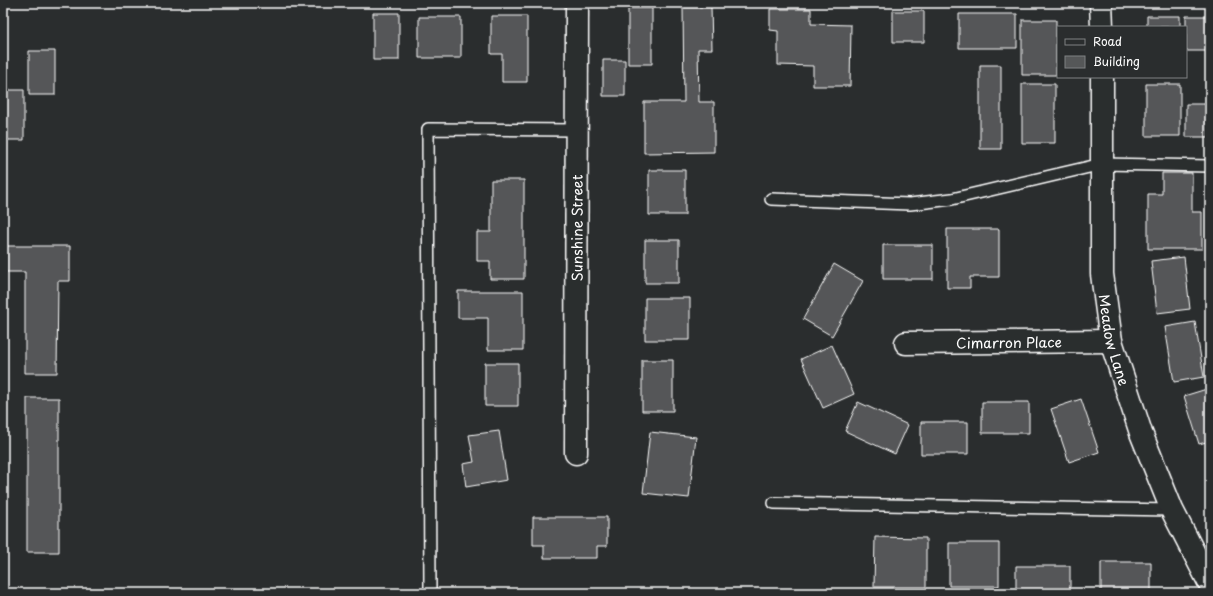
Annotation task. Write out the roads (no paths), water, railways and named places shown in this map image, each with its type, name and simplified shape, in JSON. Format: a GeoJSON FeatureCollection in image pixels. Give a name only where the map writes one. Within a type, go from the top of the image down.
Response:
{"type":"FeatureCollection","features":[{"type":"Feature","properties":{"kind":"street","name":"Sunshine Street"},"geometry":{"type":"LineString","coordinates":[[576,454],[577,3]]}},
{"type":"Feature","properties":{"kind":"street"},"geometry":{"type":"LineString","coordinates":[[1101,3],[1102,26]]}},
{"type":"Feature","properties":{"kind":"street","name":"Meadow Lane"},"geometry":{"type":"LineString","coordinates":[[1102,78],[1102,274],[1111,341],[1141,433],[1172,510],[1210,584]]}},
{"type":"Feature","properties":{"kind":"street","name":"Cimarron Place"},"geometry":{"type":"LineString","coordinates":[[906,343],[1111,341]]}},
{"type":"Feature","properties":{"kind":"lane"},"geometry":{"type":"LineString","coordinates":[[430,593],[428,129],[577,130]]}},
{"type":"Feature","properties":{"kind":"lane"},"geometry":{"type":"LineString","coordinates":[[771,199],[902,204],[917,203],[952,199],[1102,164],[1210,166]]}},
{"type":"Feature","properties":{"kind":"lane"},"geometry":{"type":"LineString","coordinates":[[774,503],[1172,510]]}}]}
